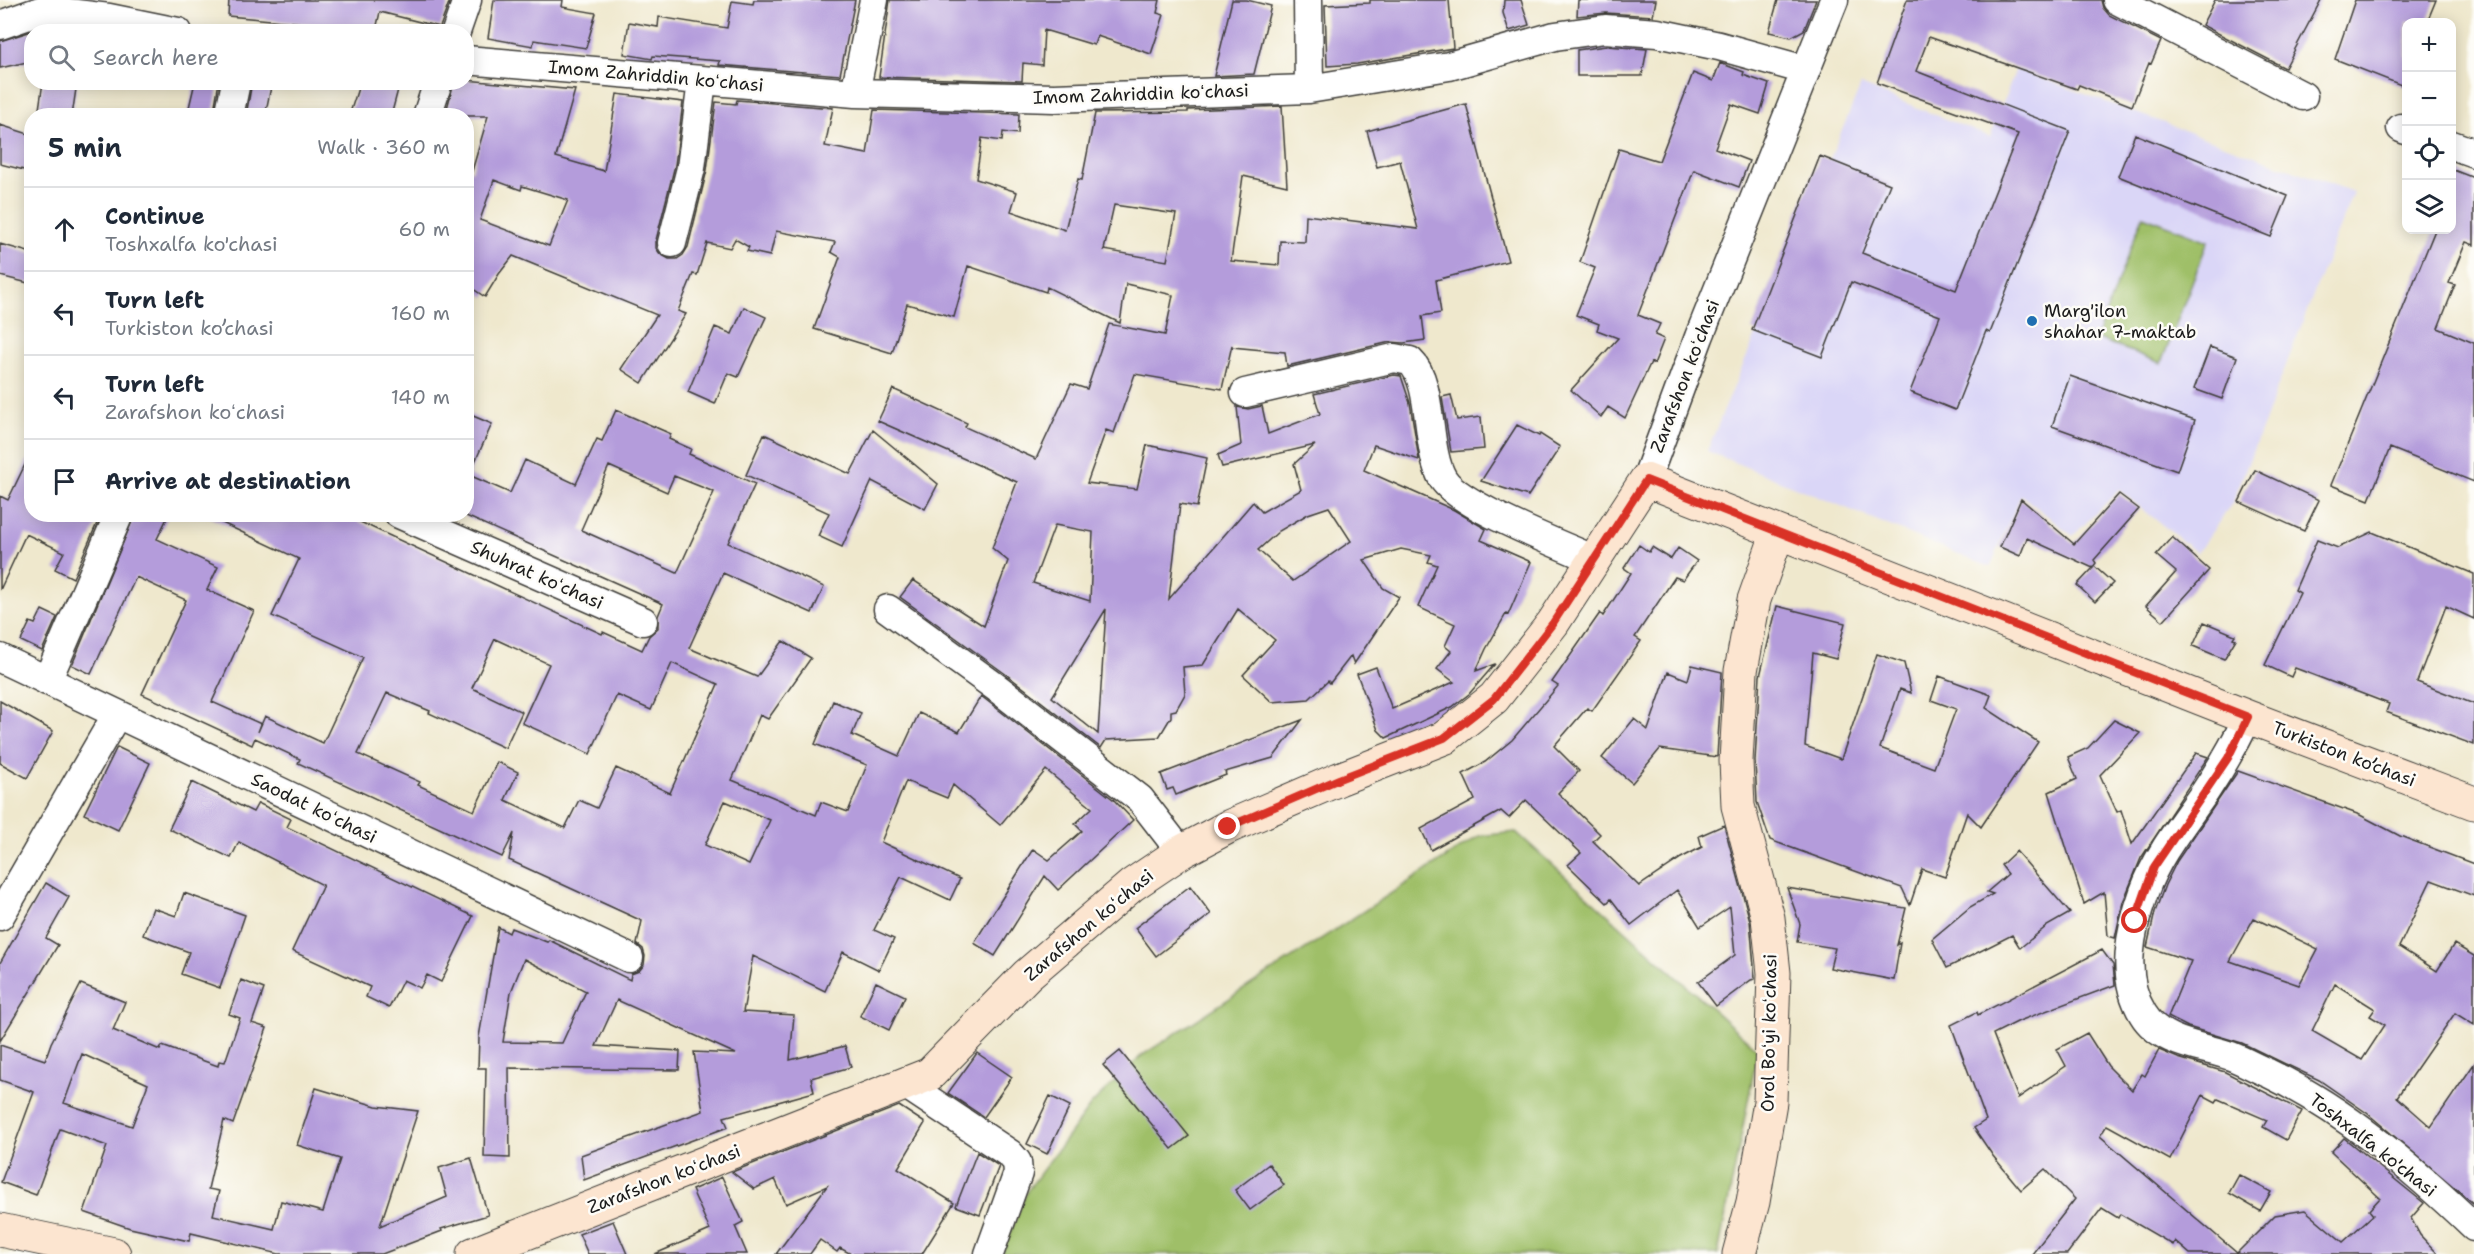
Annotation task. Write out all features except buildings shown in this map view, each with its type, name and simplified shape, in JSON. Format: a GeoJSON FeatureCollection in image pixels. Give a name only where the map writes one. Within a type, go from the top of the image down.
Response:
{"type":"FeatureCollection","features":[{"type":"Feature","properties":{"kind":"main road","name":"Turkiston ko’chasi"},"geometry":{"type":"LineString","coordinates":[[1646,480],[2248,717],[2474,803]]}},
{"type":"Feature","properties":{"kind":"main road","name":"Zarafshon koʻchasi"},"geometry":{"type":"LineString","coordinates":[[472,1254],[930,1074],[1027,975],[1132,885],[1181,852],[1258,814],[1444,738],[1494,699],[1553,623],[1646,480]]}},
{"type":"Feature","properties":{"kind":"main road","name":"Orol Boʻyi koʻchasi"},"geometry":{"type":"LineString","coordinates":[[1739,1254],[1754,1202],[1770,1102],[1774,973],[1768,918],[1738,806],[1737,750],[1741,671],[1754,600],[1778,532]]}},
{"type":"Feature","properties":{"kind":"main road"},"geometry":{"type":"LineString","coordinates":[[0,1230],[114,1254]]}},
{"type":"Feature","properties":{"kind":"street"},"geometry":{"type":"LineString","coordinates":[[459,24],[467,0]]}},
{"type":"Feature","properties":{"kind":"street"},"geometry":{"type":"LineString","coordinates":[[855,93],[874,0]]}},
{"type":"Feature","properties":{"kind":"street"},"geometry":{"type":"LineString","coordinates":[[1308,0],[1310,89]]}},
{"type":"Feature","properties":{"kind":"street","name":"Zarafshon koʻchasi"},"geometry":{"type":"LineString","coordinates":[[1646,480],[1699,337],[1834,0]]}},
{"type":"Feature","properties":{"kind":"street"},"geometry":{"type":"LineString","coordinates":[[2117,0],[2303,96]]}},
{"type":"Feature","properties":{"kind":"street"},"geometry":{"type":"LineString","coordinates":[[0,25],[43,10],[112,9],[155,24]]}},
{"type":"Feature","properties":{"kind":"street","name":"Imom Zahriddin koʻchasi"},"geometry":{"type":"LineString","coordinates":[[474,61],[855,93],[1054,98],[1310,89],[1449,66],[1555,36],[1605,28],[1657,33],[1719,46],[1805,70]]}},
{"type":"Feature","properties":{"kind":"street"},"geometry":{"type":"LineString","coordinates":[[672,243],[691,168],[702,81]]}},
{"type":"Feature","properties":{"kind":"street"},"geometry":{"type":"LineString","coordinates":[[231,108],[234,90]]}},
{"type":"Feature","properties":{"kind":"street"},"geometry":{"type":"LineString","coordinates":[[430,108],[435,90]]}},
{"type":"Feature","properties":{"kind":"street"},"geometry":{"type":"LineString","coordinates":[[2456,147],[2474,153]]}},
{"type":"Feature","properties":{"kind":"street"},"geometry":{"type":"LineString","coordinates":[[1245,393],[1394,358],[1410,361],[1421,378],[1438,469],[1447,485],[1466,501],[1594,560]]}},
{"type":"Feature","properties":{"kind":"street"},"geometry":{"type":"LineString","coordinates":[[47,681],[116,522]]}},
{"type":"Feature","properties":{"kind":"street","name":"Shuhrat koʻchasi"},"geometry":{"type":"LineString","coordinates":[[417,522],[643,621]]}},
{"type":"Feature","properties":{"kind":"street"},"geometry":{"type":"LineString","coordinates":[[888,609],[997,688],[1140,799],[1181,852]]}},
{"type":"Feature","properties":{"kind":"street","name":"Saodat koʻchasi"},"geometry":{"type":"LineString","coordinates":[[0,658],[629,958]]}},
{"type":"Feature","properties":{"kind":"street"},"geometry":{"type":"LineString","coordinates":[[0,916],[117,714]]}},
{"type":"Feature","properties":{"kind":"street","name":"Toshxalfa ko'chasi"},"geometry":{"type":"LineString","coordinates":[[2248,717],[2228,758],[2154,867],[2144,892],[2129,948],[2129,972],[2134,996],[2144,1017],[2171,1038],[2231,1056],[2319,1101],[2386,1150],[2474,1227]]}},
{"type":"Feature","properties":{"kind":"street"},"geometry":{"type":"LineString","coordinates":[[905,1084],[1010,1154],[1017,1162],[1018,1173],[989,1254]]}},
{"type":"Feature","properties":{"kind":"shaded area","name":"Marg'ilon shahar 7-maktab"},"geometry":{"type":"Polygon","coordinates":[[[2016,69],[2353,192],[2233,502],[2197,553],[2119,490],[2073,536],[2021,495],[1990,567],[1707,451],[1861,85],[1990,137],[2016,69]]]}},
{"type":"Feature","properties":{"kind":"green space"},"geometry":{"type":"Polygon","coordinates":[[[2143,216],[2208,241],[2161,363],[2096,338],[2143,216]]]}},
{"type":"Feature","properties":{"kind":"green space"},"geometry":{"type":"Polygon","coordinates":[[[1516,832],[1758,1050],[1718,1254],[1002,1254],[1027,1191],[1091,1105],[1141,1056],[1479,836],[1516,832]]]}},
{"type":"Feature","properties":{"kind":"place","name":"Marg'ilon shahar 7-maktab"},"geometry":{"type":"Point","coordinates":[2032,321]}},
{"type":"Feature","properties":{"kind":"route"},"geometry":{"type":"LineString","coordinates":[[1228,827],[1339,779],[1444,738],[1494,699],[1553,623],[1646,480],[2248,717],[2228,758],[2154,867],[2135,921]]}}]}
